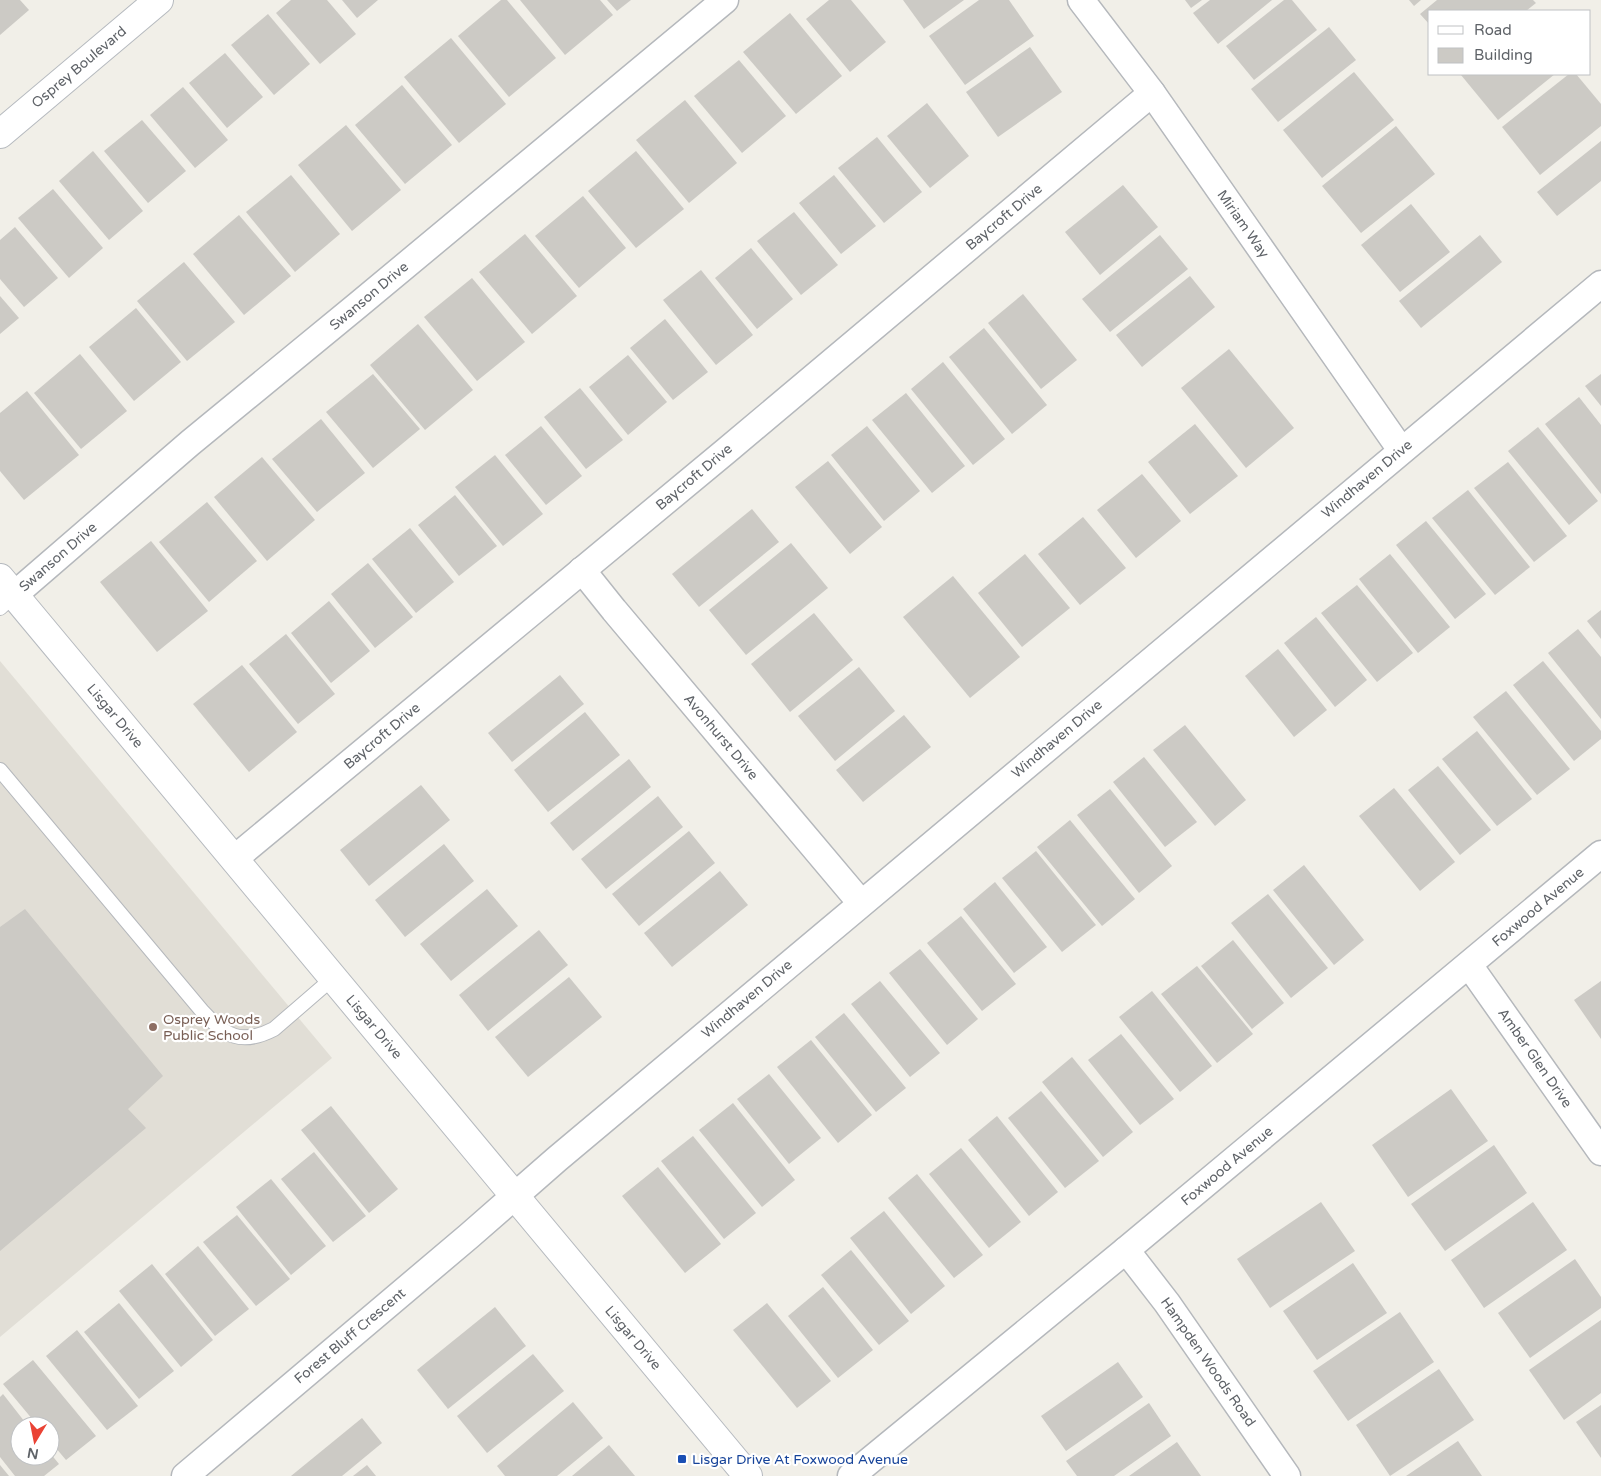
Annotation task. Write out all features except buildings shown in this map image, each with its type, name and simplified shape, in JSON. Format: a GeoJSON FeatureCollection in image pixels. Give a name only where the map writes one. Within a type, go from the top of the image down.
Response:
{"type":"FeatureCollection","features":[{"type":"Feature","properties":{"kind":"street","name":"Osprey Boulevard"},"geometry":{"type":"LineString","coordinates":[[0,134],[158,0]]}},
{"type":"Feature","properties":{"kind":"street","name":"Swanson Drive"},"geometry":{"type":"LineString","coordinates":[[5,594],[358,305],[725,0]]}},
{"type":"Feature","properties":{"kind":"street","name":"Miriam Way"},"geometry":{"type":"LineString","coordinates":[[1081,0],[1152,93],[1401,450]]}},
{"type":"Feature","properties":{"kind":"street","name":"Baycroft Drive"},"geometry":{"type":"LineString","coordinates":[[234,859],[1152,93]]}},
{"type":"Feature","properties":{"kind":"street","name":"Windhaven Drive"},"geometry":{"type":"LineString","coordinates":[[515,1195],[1601,284]]}},
{"type":"Feature","properties":{"kind":"street","name":"Avonhurst Drive"},"geometry":{"type":"LineString","coordinates":[[582,570],[861,903]]}},
{"type":"Feature","properties":{"kind":"street","name":"Lisgar Drive"},"geometry":{"type":"LineString","coordinates":[[5,594],[234,859],[748,1476]]}},
{"type":"Feature","properties":{"kind":"street","name":"Foxwood Avenue"},"geometry":{"type":"LineString","coordinates":[[850,1476],[1126,1250],[1601,854]]}},
{"type":"Feature","properties":{"kind":"street","name":"Amber Glen Drive"},"geometry":{"type":"LineString","coordinates":[[1469,965],[1601,1152]]}},
{"type":"Feature","properties":{"kind":"street","name":"Forest Bluff Crescent"},"geometry":{"type":"LineString","coordinates":[[185,1476],[515,1195]]}},
{"type":"Feature","properties":{"kind":"street","name":"Hampden Woods Road"},"geometry":{"type":"LineString","coordinates":[[1126,1250],[1167,1303],[1287,1476]]}},
{"type":"Feature","properties":{"kind":"lane"},"geometry":{"type":"LineString","coordinates":[[0,770],[202,1011],[214,1024],[228,1033],[248,1039],[263,1035],[292,1015],[332,978]]}},
{"type":"Feature","properties":{"kind":"shaded area","name":"Osprey Woods Public School"},"geometry":{"type":"Polygon","coordinates":[[[0,661],[332,1058],[0,1337],[0,661]]]}},
{"type":"Feature","properties":{"kind":"place","name":"Osprey Woods Public School"},"geometry":{"type":"Point","coordinates":[153,1027]}},
{"type":"Feature","properties":{"kind":"place","name":"Lisgar Drive At Foxwood Avenue"},"geometry":{"type":"Point","coordinates":[682,1459]}}]}
